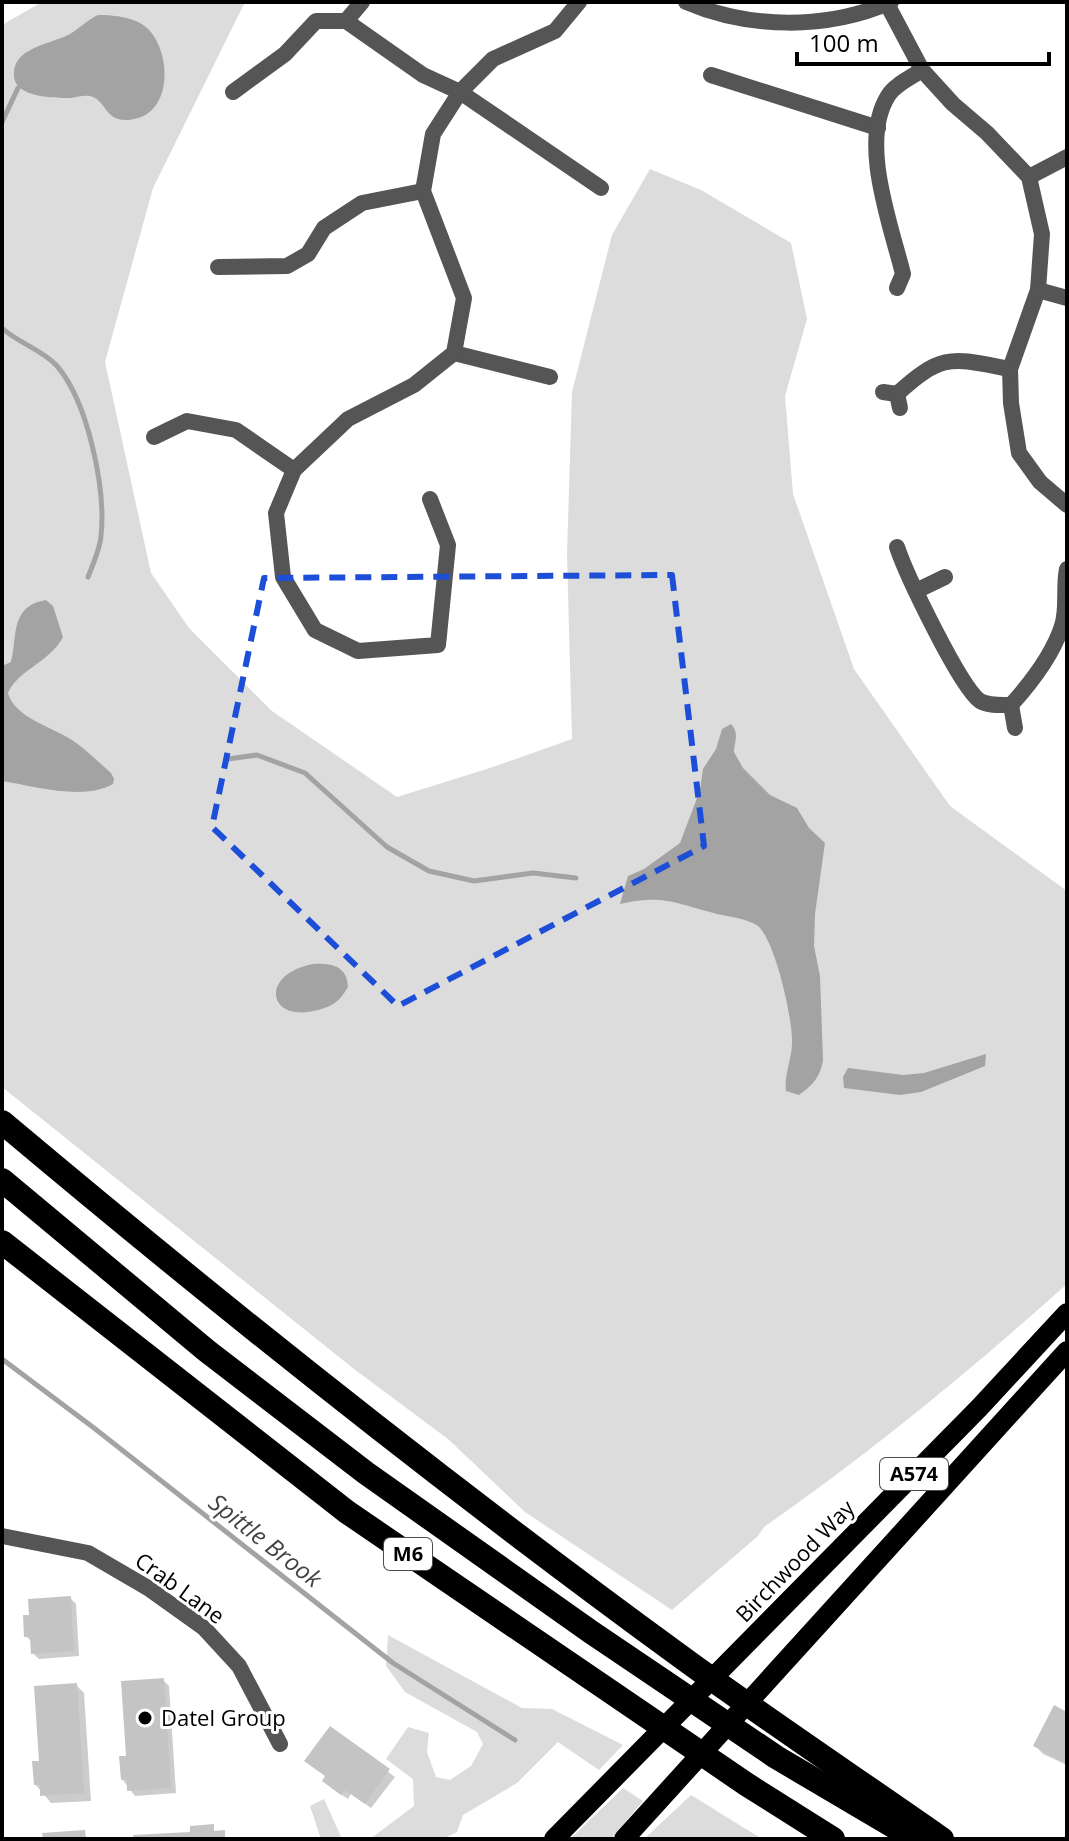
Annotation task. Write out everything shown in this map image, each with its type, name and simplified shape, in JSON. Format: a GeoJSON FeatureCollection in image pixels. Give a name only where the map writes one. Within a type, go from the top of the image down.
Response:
{"type":"FeatureCollection","features":[{"type":"Feature","properties":{"kind":"highway"},"geometry":{"type":"LineString","coordinates":[[2,1122],[147,1244],[407,1451],[680,1656],[942,1839]]}},
{"type":"Feature","properties":{"kind":"highway","name":"M6"},"geometry":{"type":"LineString","coordinates":[[2,1180],[207,1351],[366,1473],[591,1632],[763,1748],[915,1839]]}},
{"type":"Feature","properties":{"kind":"highway","name":"M6"},"geometry":{"type":"LineString","coordinates":[[2,1242],[347,1512],[746,1784],[833,1839]]}},
{"type":"Feature","properties":{"kind":"main road","name":"Birchwood Way"},"geometry":{"type":"LineString","coordinates":[[554,1839],[979,1408],[1067,1313]]}},
{"type":"Feature","properties":{"kind":"main road","name":"A574"},"geometry":{"type":"LineString","coordinates":[[624,1839],[1067,1351]]}},
{"type":"Feature","properties":{"kind":"street"},"geometry":{"type":"LineString","coordinates":[[346,21],[362,2]]}},
{"type":"Feature","properties":{"kind":"street"},"geometry":{"type":"LineString","coordinates":[[430,499],[448,545],[438,645],[358,651],[315,630],[283,577],[276,513],[294,470],[348,419],[414,385],[454,353],[464,298],[423,191],[433,134],[460,92],[493,59],[555,31],[579,2]]}},
{"type":"Feature","properties":{"kind":"street"},"geometry":{"type":"LineString","coordinates":[[686,2],[741,20],[773,22],[839,18],[889,3],[922,70],[1029,177],[1042,234],[1038,290],[1010,369],[1011,403],[1019,453],[1040,482],[1067,505]]}},
{"type":"Feature","properties":{"kind":"street"},"geometry":{"type":"LineString","coordinates":[[233,92],[285,54],[316,21],[346,21],[423,75],[460,92],[601,188]]}},
{"type":"Feature","properties":{"kind":"street"},"geometry":{"type":"LineString","coordinates":[[897,288],[903,274],[876,167],[878,128],[880,111],[889,93],[922,70]]}},
{"type":"Feature","properties":{"kind":"street"},"geometry":{"type":"LineString","coordinates":[[711,75],[878,128]]}},
{"type":"Feature","properties":{"kind":"street"},"geometry":{"type":"LineString","coordinates":[[1029,177],[1067,157]]}},
{"type":"Feature","properties":{"kind":"street"},"geometry":{"type":"LineString","coordinates":[[218,267],[287,266],[308,254],[324,228],[362,203],[423,191]]}},
{"type":"Feature","properties":{"kind":"street"},"geometry":{"type":"LineString","coordinates":[[1038,290],[1067,298]]}},
{"type":"Feature","properties":{"kind":"street"},"geometry":{"type":"LineString","coordinates":[[454,353],[550,377]]}},
{"type":"Feature","properties":{"kind":"street"},"geometry":{"type":"LineString","coordinates":[[893,398],[929,368],[958,359],[1010,369]]}},
{"type":"Feature","properties":{"kind":"street"},"geometry":{"type":"LineString","coordinates":[[154,437],[187,421],[236,430],[294,470]]}},
{"type":"Feature","properties":{"kind":"street"},"geometry":{"type":"LineString","coordinates":[[897,547],[916,591],[968,688],[985,703],[1011,705]]}},
{"type":"Feature","properties":{"kind":"street"},"geometry":{"type":"LineString","coordinates":[[1015,728],[1011,705],[1032,679],[1065,626],[1067,569]]}},
{"type":"Feature","properties":{"kind":"street"},"geometry":{"type":"LineString","coordinates":[[916,591],[945,577]]}},
{"type":"Feature","properties":{"kind":"street","name":"Crab Lane"},"geometry":{"type":"LineString","coordinates":[[2,1536],[88,1553],[148,1588],[204,1628],[239,1666],[280,1744]]}},
{"type":"Feature","properties":{"kind":"highlighted area"},"geometry":{"type":"Polygon","coordinates":[[[672,575],[704,846],[398,1006],[212,827],[264,578],[672,575]]]}},
{"type":"Feature","properties":{"kind":"shaded area"},"geometry":{"type":"Polygon","coordinates":[[[42,2],[245,2],[153,188],[105,362],[151,573],[189,628],[272,711],[397,797],[572,739],[567,555],[572,392],[612,235],[650,169],[701,190],[791,243],[807,319],[785,396],[793,494],[854,669],[950,806],[1067,891],[1067,1284],[919,1410],[764,1527],[758,1536],[672,1610],[525,1512],[448,1439],[354,1369],[2,1087],[2,25],[42,2]]]}},
{"type":"Feature","properties":{"kind":"shaded area"},"geometry":{"type":"Polygon","coordinates":[[[98,15],[118,16],[145,26],[161,50],[165,74],[161,97],[143,116],[120,119],[112,116],[94,97],[46,97],[28,93],[16,83],[15,67],[25,53],[68,35],[98,15]]]}},
{"type":"Feature","properties":{"kind":"shaded area"},"geometry":{"type":"Polygon","coordinates":[[[46,600],[53,606],[63,637],[50,653],[19,678],[8,693],[11,701],[24,714],[73,741],[111,773],[113,784],[101,789],[58,791],[2,781],[2,666],[11,662],[21,616],[34,603],[46,600]]]}},
{"type":"Feature","properties":{"kind":"shaded area"},"geometry":{"type":"Polygon","coordinates":[[[731,724],[736,734],[734,752],[743,768],[770,795],[797,808],[809,828],[825,843],[815,914],[814,946],[820,976],[823,1060],[815,1080],[799,1095],[786,1091],[792,1043],[790,1017],[771,947],[758,926],[666,901],[620,904],[628,876],[644,869],[680,843],[700,790],[703,769],[716,749],[722,729],[731,724]]]}},
{"type":"Feature","properties":{"kind":"shaded area"},"geometry":{"type":"Polygon","coordinates":[[[313,964],[337,967],[345,974],[348,987],[328,1007],[301,1012],[288,1010],[276,996],[277,987],[284,977],[296,969],[313,964]]]}},
{"type":"Feature","properties":{"kind":"shaded area"},"geometry":{"type":"Polygon","coordinates":[[[986,1054],[985,1066],[921,1092],[900,1095],[844,1088],[843,1077],[848,1068],[903,1075],[924,1073],[986,1054]]]}},
{"type":"Feature","properties":{"kind":"shaded area"},"geometry":{"type":"Polygon","coordinates":[[[388,1635],[522,1708],[552,1709],[623,1745],[599,1770],[558,1742],[517,1783],[463,1815],[457,1832],[443,1839],[370,1839],[414,1806],[413,1779],[386,1759],[408,1727],[429,1733],[427,1752],[436,1777],[450,1780],[471,1766],[483,1744],[477,1732],[405,1692],[386,1666],[388,1635]]]}},
{"type":"Feature","properties":{"kind":"shaded area"},"geometry":{"type":"Polygon","coordinates":[[[623,1788],[643,1801],[611,1839],[570,1839],[623,1788]]]}},
{"type":"Feature","properties":{"kind":"shaded area"},"geometry":{"type":"Polygon","coordinates":[[[691,1795],[762,1839],[644,1839],[691,1795]]]}},
{"type":"Feature","properties":{"kind":"shaded area"},"geometry":{"type":"Polygon","coordinates":[[[324,1799],[342,1839],[321,1839],[310,1806],[324,1799]]]}},
{"type":"Feature","properties":{"kind":"building"},"geometry":{"type":"Polygon","coordinates":[[[71,1596],[74,1651],[31,1654],[30,1637],[24,1637],[23,1615],[29,1615],[28,1599],[71,1596]]]}},
{"type":"Feature","properties":{"kind":"building","name":"Datel Group"},"geometry":{"type":"Polygon","coordinates":[[[164,1678],[171,1788],[127,1791],[127,1779],[121,1780],[119,1756],[126,1756],[121,1681],[164,1678]]]}},
{"type":"Feature","properties":{"kind":"building"},"geometry":{"type":"Polygon","coordinates":[[[77,1683],[84,1793],[40,1796],[40,1785],[34,1785],[32,1761],[39,1761],[34,1686],[77,1683]]]}},
{"type":"Feature","properties":{"kind":"building"},"geometry":{"type":"Polygon","coordinates":[[[1054,1705],[1065,1711],[1067,1706],[1067,1764],[1033,1746],[1054,1705]]]}},
{"type":"Feature","properties":{"kind":"building"},"geometry":{"type":"Polygon","coordinates":[[[330,1726],[390,1769],[365,1804],[345,1790],[341,1795],[322,1781],[325,1776],[304,1761],[330,1726]]]}},
{"type":"Feature","properties":{"kind":"building"},"geometry":{"type":"Polygon","coordinates":[[[214,1824],[214,1831],[225,1830],[225,1839],[134,1839],[133,1835],[190,1832],[190,1826],[214,1824]]]}},
{"type":"Feature","properties":{"kind":"building"},"geometry":{"type":"Polygon","coordinates":[[[85,1830],[86,1839],[43,1839],[42,1833],[85,1830]]]}},
{"type":"Feature","properties":{"kind":"waterway"},"geometry":{"type":"LineString","coordinates":[[2,122],[18,88]]}},
{"type":"Feature","properties":{"kind":"waterway"},"geometry":{"type":"LineString","coordinates":[[2,328],[57,366],[78,401],[86,423],[97,471],[102,517],[99,546],[88,577]]}},
{"type":"Feature","properties":{"kind":"waterway"},"geometry":{"type":"LineString","coordinates":[[228,759],[257,755],[305,773],[387,847],[429,871],[474,881],[533,873],[576,878]]}},
{"type":"Feature","properties":{"kind":"waterway","name":"Spittle Brook"},"geometry":{"type":"LineString","coordinates":[[2,1359],[393,1663],[515,1740]]}},
{"type":"Feature","properties":{"kind":"place","name":"Datel Group"},"geometry":{"type":"Point","coordinates":[145,1718]}}]}
